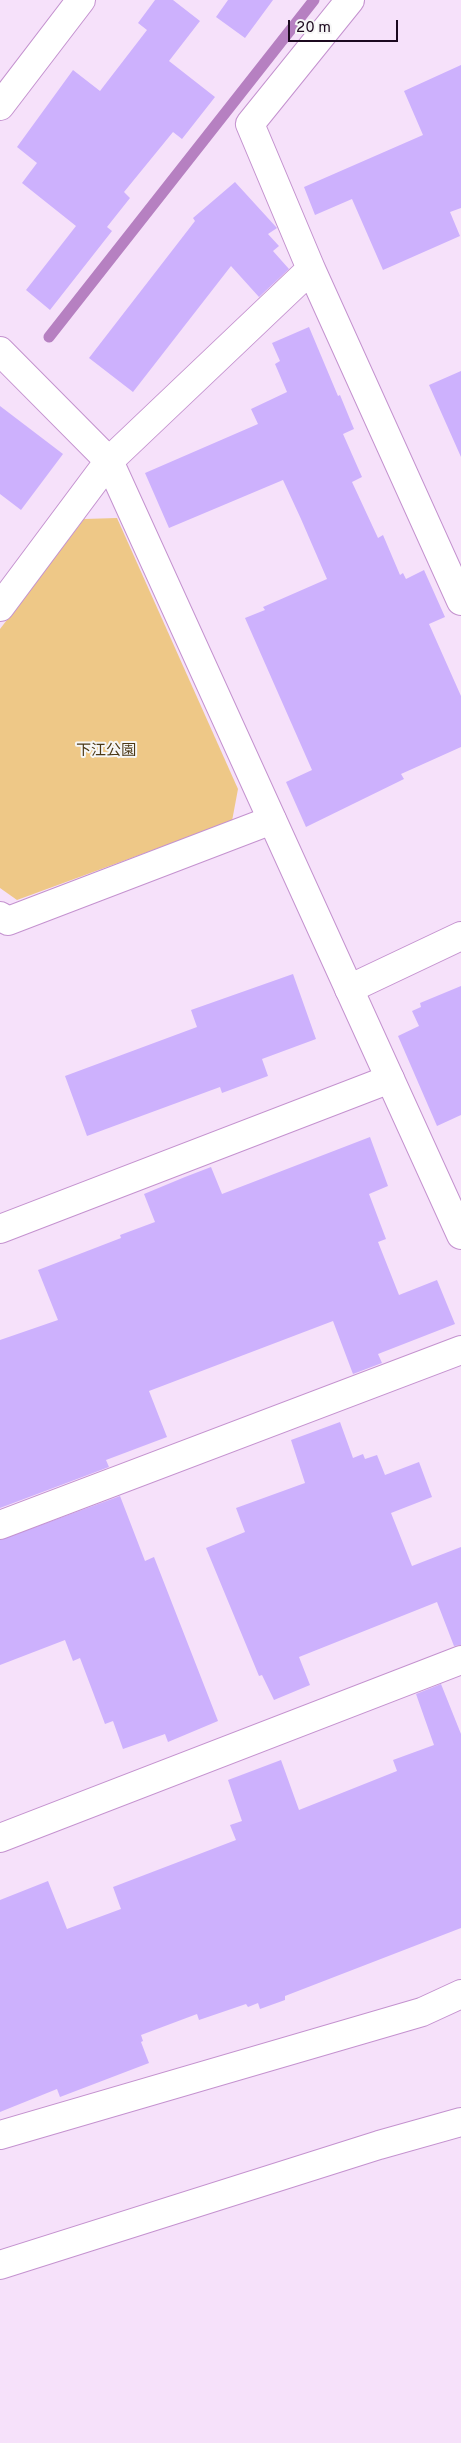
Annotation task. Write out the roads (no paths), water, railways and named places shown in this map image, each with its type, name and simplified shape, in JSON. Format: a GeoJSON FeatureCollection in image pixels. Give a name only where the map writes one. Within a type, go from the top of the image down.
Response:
{"type":"FeatureCollection","features":[{"type":"Feature","properties":{"kind":"street"},"geometry":{"type":"LineString","coordinates":[[0,106],[82,0]]}},
{"type":"Feature","properties":{"kind":"street"},"geometry":{"type":"LineString","coordinates":[[350,0],[250,124],[311,269],[461,601]]}},
{"type":"Feature","properties":{"kind":"street"},"geometry":{"type":"LineString","coordinates":[[0,607],[109,461],[311,269]]}},
{"type":"Feature","properties":{"kind":"street"},"geometry":{"type":"LineString","coordinates":[[0,351],[109,461],[461,1235]]}},
{"type":"Feature","properties":{"kind":"street"},"geometry":{"type":"LineString","coordinates":[[0,916],[8,921],[272,820]]}},
{"type":"Feature","properties":{"kind":"street"},"geometry":{"type":"LineString","coordinates":[[349,989],[461,936]]}},
{"type":"Feature","properties":{"kind":"street"},"geometry":{"type":"LineString","coordinates":[[0,1229],[390,1079]]}},
{"type":"Feature","properties":{"kind":"street"},"geometry":{"type":"LineString","coordinates":[[0,1525],[461,1350]]}},
{"type":"Feature","properties":{"kind":"street"},"geometry":{"type":"LineString","coordinates":[[0,1838],[461,1660]]}},
{"type":"Feature","properties":{"kind":"street"},"geometry":{"type":"LineString","coordinates":[[0,2135],[422,2012],[461,1994]]}},
{"type":"Feature","properties":{"kind":"street"},"geometry":{"type":"LineString","coordinates":[[0,2265],[379,2145],[461,2122]]}},
{"type":"Feature","properties":{"kind":"waterway"},"geometry":{"type":"LineString","coordinates":[[49,337],[314,0]]}},
{"type":"Feature","properties":{"kind":"park label","name":"下江公園"},"geometry":{"type":"Point","coordinates":[106,752]}}]}
